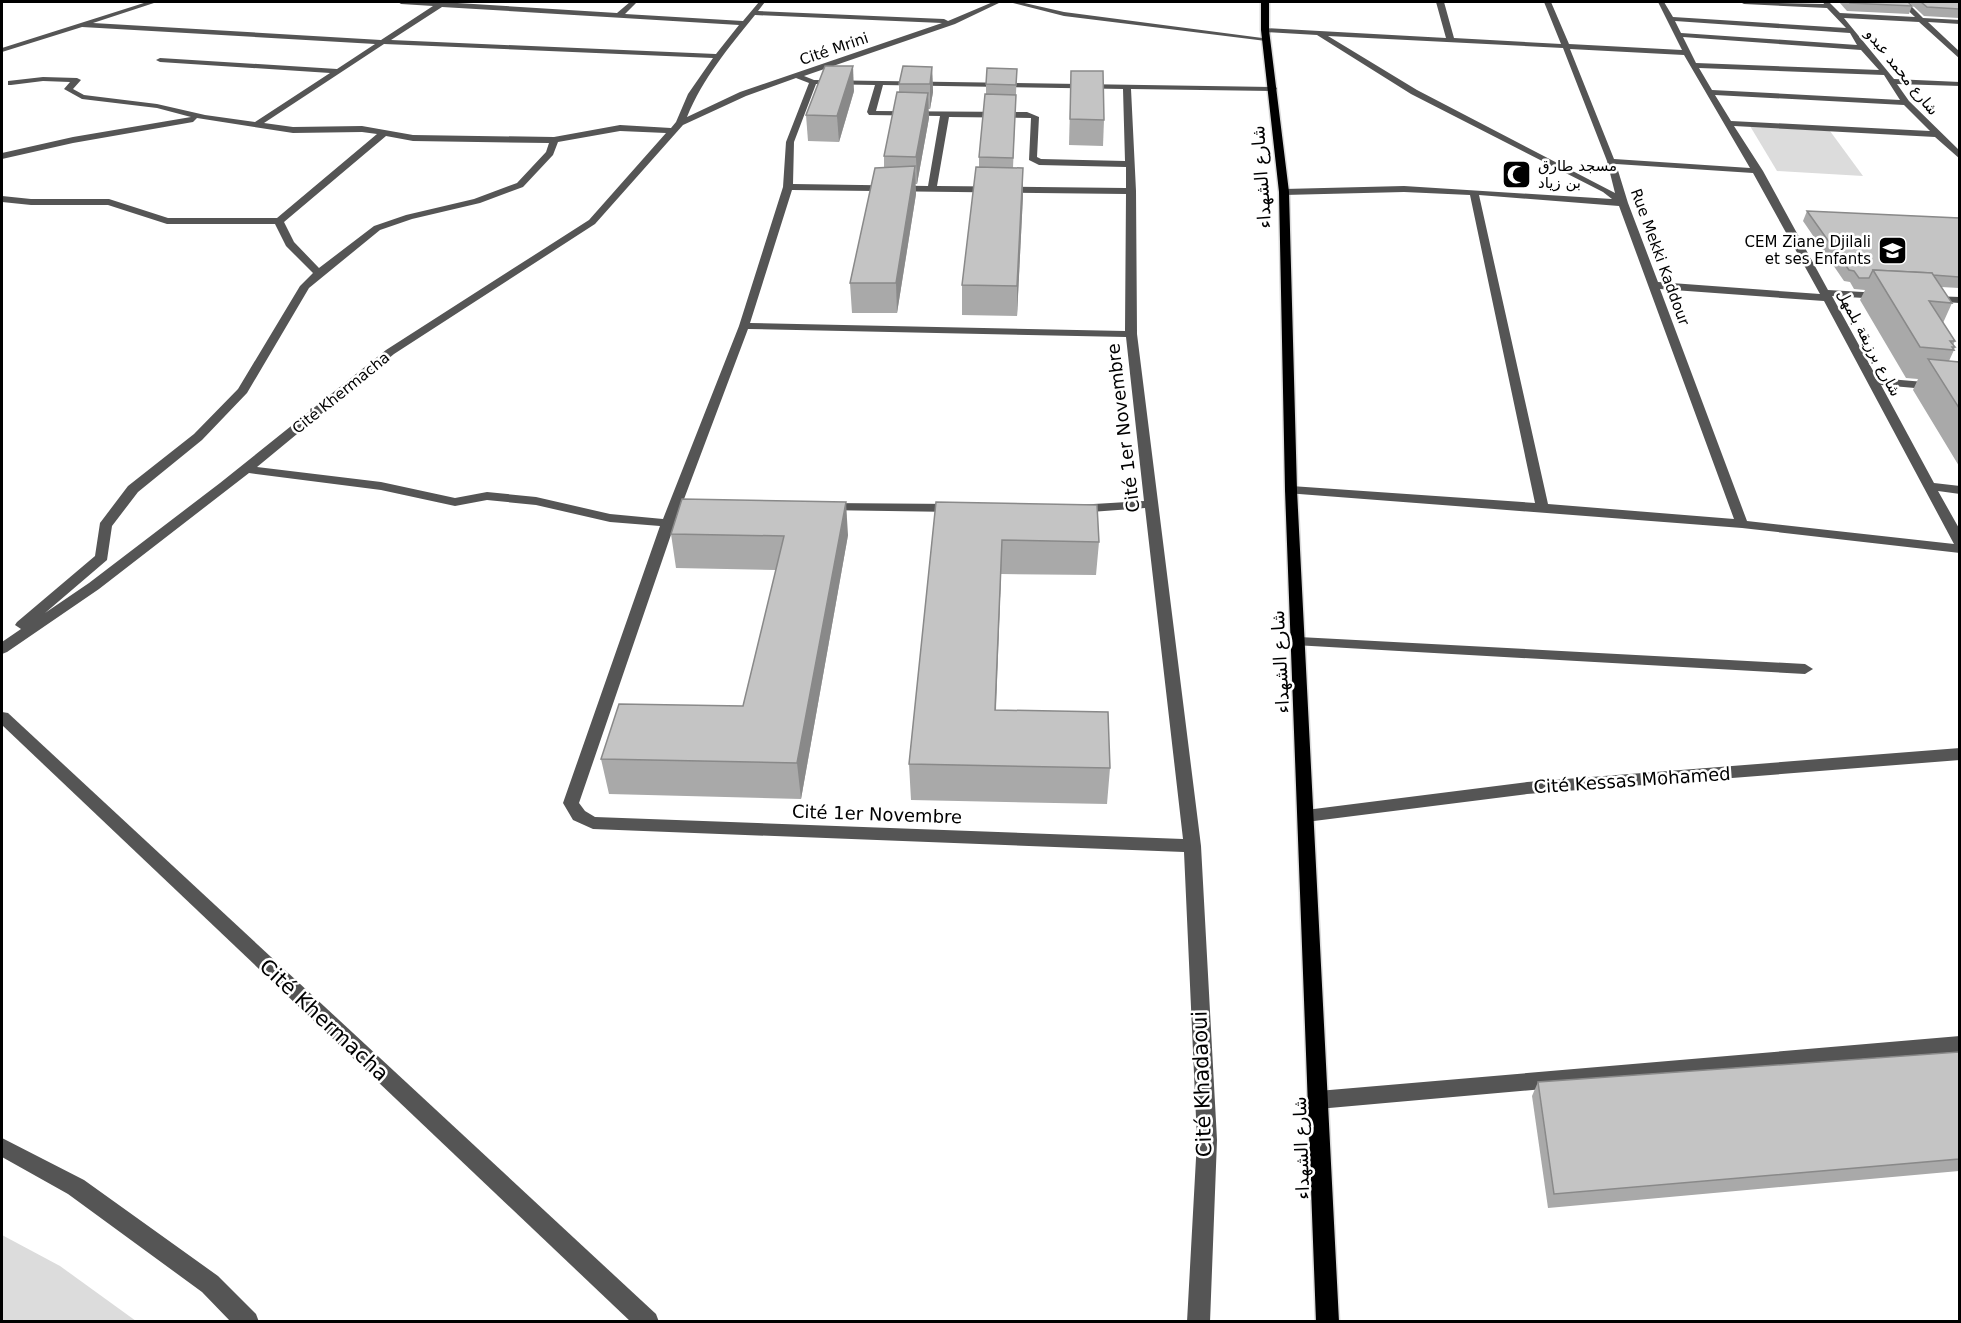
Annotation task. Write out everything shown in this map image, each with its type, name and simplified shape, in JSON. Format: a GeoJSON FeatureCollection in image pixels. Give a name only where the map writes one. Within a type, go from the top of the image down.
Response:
{"type":"FeatureCollection","features":[{"type":"Feature","properties":{"kind":"main road","name":"شارع الشهداء"},"geometry":{"type":"LineString","coordinates":[[1265,2],[1266,34],[1284,192],[1291,490],[1328,1322]]}},
{"type":"Feature","properties":{"kind":"street"},"geometry":{"type":"LineString","coordinates":[[2,50],[153,2]]}},
{"type":"Feature","properties":{"kind":"street"},"geometry":{"type":"LineString","coordinates":[[401,2],[744,23]]}},
{"type":"Feature","properties":{"kind":"street"},"geometry":{"type":"LineString","coordinates":[[619,15],[634,2]]}},
{"type":"Feature","properties":{"kind":"street","name":"Cité Khermacha"},"geometry":{"type":"LineString","coordinates":[[2,649],[94,586],[245,470],[390,352],[592,222],[676,127],[692,94],[718,56],[762,2]]}},
{"type":"Feature","properties":{"kind":"street","name":"Cité Mrini"},"geometry":{"type":"LineString","coordinates":[[676,127],[742,94],[952,22],[984,4],[998,2]]}},
{"type":"Feature","properties":{"kind":"street"},"geometry":{"type":"LineString","coordinates":[[1013,2],[1064,14],[1266,34],[1316,31],[1687,53]]}},
{"type":"Feature","properties":{"kind":"street"},"geometry":{"type":"LineString","coordinates":[[1440,2],[1450,38]]}},
{"type":"Feature","properties":{"kind":"street","name":"Rue Mekki Kaddour"},"geometry":{"type":"LineString","coordinates":[[1548,2],[1611,161],[1623,203],[1742,524]]}},
{"type":"Feature","properties":{"kind":"street","name":"شارع برزيقة بلمهل"},"geometry":{"type":"LineString","coordinates":[[1661,2],[1672,19],[1693,65],[1712,92],[1758,171],[1827,296],[1959,543]]}},
{"type":"Feature","properties":{"kind":"street"},"geometry":{"type":"LineString","coordinates":[[1744,2],[1828,4]]}},
{"type":"Feature","properties":{"kind":"street"},"geometry":{"type":"LineString","coordinates":[[1903,2],[1959,57]]}},
{"type":"Feature","properties":{"kind":"street"},"geometry":{"type":"LineString","coordinates":[[256,125],[441,4]]}},
{"type":"Feature","properties":{"kind":"street","name":"شارع محمد عبدو"},"geometry":{"type":"LineString","coordinates":[[1828,4],[1886,73],[1906,103],[1959,156]]}},
{"type":"Feature","properties":{"kind":"street"},"geometry":{"type":"LineString","coordinates":[[825,16],[831,9]]}},
{"type":"Feature","properties":{"kind":"street"},"geometry":{"type":"LineString","coordinates":[[752,13],[952,22]]}},
{"type":"Feature","properties":{"kind":"street"},"geometry":{"type":"LineString","coordinates":[[1836,15],[1959,22]]}},
{"type":"Feature","properties":{"kind":"street"},"geometry":{"type":"LineString","coordinates":[[1672,19],[1852,31]]}},
{"type":"Feature","properties":{"kind":"street"},"geometry":{"type":"LineString","coordinates":[[84,25],[382,42],[718,56]]}},
{"type":"Feature","properties":{"kind":"street"},"geometry":{"type":"LineString","coordinates":[[1316,31],[1414,92],[1606,190],[1623,203]]}},
{"type":"Feature","properties":{"kind":"street"},"geometry":{"type":"LineString","coordinates":[[1680,35],[1863,48]]}},
{"type":"Feature","properties":{"kind":"street"},"geometry":{"type":"LineString","coordinates":[[160,60],[337,71]]}},
{"type":"Feature","properties":{"kind":"street"},"geometry":{"type":"LineString","coordinates":[[1693,65],[1886,73]]}},
{"type":"Feature","properties":{"kind":"street"},"geometry":{"type":"LineString","coordinates":[[797,76],[813,82],[1273,89]]}},
{"type":"Feature","properties":{"kind":"street"},"geometry":{"type":"LineString","coordinates":[[11,83],[43,79],[77,80],[68,89],[82,97],[157,106],[205,118],[293,130],[362,129],[414,138],[554,140],[620,128],[676,127]]}},
{"type":"Feature","properties":{"kind":"street"},"geometry":{"type":"LineString","coordinates":[[1891,81],[1959,84]]}},
{"type":"Feature","properties":{"kind":"street","name":"Cité 1er Novembre"},"geometry":{"type":"LineString","coordinates":[[813,82],[790,142],[788,187],[744,326],[681,505],[668,524],[571,803],[578,815],[593,823],[1192,846],[1131,334],[1131,191],[1127,87]]}},
{"type":"Feature","properties":{"kind":"street"},"geometry":{"type":"LineString","coordinates":[[880,83],[872,113],[1028,115],[1035,117],[1032,158],[1039,162],[1130,164]]}},
{"type":"Feature","properties":{"kind":"street"},"geometry":{"type":"LineString","coordinates":[[1712,92],[1906,103]]}},
{"type":"Feature","properties":{"kind":"street"},"geometry":{"type":"LineString","coordinates":[[932,188],[945,114]]}},
{"type":"Feature","properties":{"kind":"street"},"geometry":{"type":"LineString","coordinates":[[2,156],[170,121],[205,118]]}},
{"type":"Feature","properties":{"kind":"street"},"geometry":{"type":"LineString","coordinates":[[1729,123],[1936,134]]}},
{"type":"Feature","properties":{"kind":"street"},"geometry":{"type":"LineString","coordinates":[[2,199],[31,202],[109,202],[168,221],[279,221],[384,133]]}},
{"type":"Feature","properties":{"kind":"street"},"geometry":{"type":"LineString","coordinates":[[2,642],[102,557],[105,526],[133,489],[198,436],[243,391],[305,286],[319,273],[377,228],[409,217],[477,201],[520,185],[550,153],[554,140]]}},
{"type":"Feature","properties":{"kind":"street"},"geometry":{"type":"LineString","coordinates":[[1611,161],[1758,171]]}},
{"type":"Feature","properties":{"kind":"street"},"geometry":{"type":"LineString","coordinates":[[788,187],[1131,191]]}},
{"type":"Feature","properties":{"kind":"street"},"geometry":{"type":"LineString","coordinates":[[1284,192],[1404,189],[1623,203]]}},
{"type":"Feature","properties":{"kind":"street"},"geometry":{"type":"LineString","coordinates":[[1474,192],[1542,507]]}},
{"type":"Feature","properties":{"kind":"street"},"geometry":{"type":"LineString","coordinates":[[279,221],[284,236],[293,250],[319,273]]}},
{"type":"Feature","properties":{"kind":"street"},"geometry":{"type":"LineString","coordinates":[[1653,285],[1827,296],[1893,297]]}},
{"type":"Feature","properties":{"kind":"street"},"geometry":{"type":"LineString","coordinates":[[1915,298],[1959,300]]}},
{"type":"Feature","properties":{"kind":"street"},"geometry":{"type":"LineString","coordinates":[[744,326],[1131,334]]}},
{"type":"Feature","properties":{"kind":"street"},"geometry":{"type":"LineString","coordinates":[[1872,381],[1959,388]]}},
{"type":"Feature","properties":{"kind":"street"},"geometry":{"type":"LineString","coordinates":[[245,470],[381,486],[455,502],[487,496],[536,501],[610,518],[668,524]]}},
{"type":"Feature","properties":{"kind":"street"},"geometry":{"type":"LineString","coordinates":[[1929,486],[1959,490]]}},
{"type":"Feature","properties":{"kind":"street"},"geometry":{"type":"LineString","coordinates":[[1291,490],[1542,507],[1742,524],[1959,549]]}},
{"type":"Feature","properties":{"kind":"street"},"geometry":{"type":"LineString","coordinates":[[1062,509],[1097,510],[1152,504]]}},
{"type":"Feature","properties":{"kind":"street"},"geometry":{"type":"LineString","coordinates":[[816,507],[968,508]]}},
{"type":"Feature","properties":{"kind":"street"},"geometry":{"type":"LineString","coordinates":[[1299,642],[1805,669]]}},
{"type":"Feature","properties":{"kind":"street","name":"Cité Khermacha"},"geometry":{"type":"LineString","coordinates":[[2,717],[648,1322]]}},
{"type":"Feature","properties":{"kind":"street","name":"Cité Kessas Mohamed"},"geometry":{"type":"LineString","coordinates":[[1306,816],[1527,788],[1959,754]]}},
{"type":"Feature","properties":{"kind":"street","name":"Cité Khadaoui"},"geometry":{"type":"LineString","coordinates":[[1192,846],[1206,1140],[1198,1322]]}},
{"type":"Feature","properties":{"kind":"street"},"geometry":{"type":"LineString","coordinates":[[1318,1100],[1959,1044]]}},
{"type":"Feature","properties":{"kind":"street"},"geometry":{"type":"LineString","coordinates":[[2,1147],[76,1187],[210,1284],[248,1322]]}},
{"type":"Feature","properties":{"kind":"shaded area"},"geometry":{"type":"Polygon","coordinates":[[[1750,126],[1830,131],[1863,176],[1777,171],[1750,126]]]}},
{"type":"Feature","properties":{"kind":"shaded area"},"geometry":{"type":"Polygon","coordinates":[[[2,1235],[60,1266],[136,1321],[2,1321],[2,1235]]]}},
{"type":"Feature","properties":{"kind":"building"},"geometry":{"type":"Polygon","coordinates":[[[1908,2],[1912,6],[1850,3],[1908,2]]]}},
{"type":"Feature","properties":{"kind":"building"},"geometry":{"type":"Polygon","coordinates":[[[1921,2],[1959,2],[1959,9],[1927,7],[1921,2]]]}},
{"type":"Feature","properties":{"kind":"building"},"geometry":{"type":"Polygon","coordinates":[[[825,66],[853,66],[837,116],[806,115],[825,66]]]}},
{"type":"Feature","properties":{"kind":"building"},"geometry":{"type":"Polygon","coordinates":[[[903,66],[932,67],[930,84],[899,84],[903,66]]]}},
{"type":"Feature","properties":{"kind":"building"},"geometry":{"type":"Polygon","coordinates":[[[987,68],[1017,69],[1016,85],[986,84],[987,68]]]}},
{"type":"Feature","properties":{"kind":"building"},"geometry":{"type":"Polygon","coordinates":[[[1071,71],[1103,71],[1104,120],[1070,119],[1071,71]]]}},
{"type":"Feature","properties":{"kind":"building"},"geometry":{"type":"Polygon","coordinates":[[[897,92],[928,93],[916,157],[884,156],[897,92]]]}},
{"type":"Feature","properties":{"kind":"building"},"geometry":{"type":"Polygon","coordinates":[[[985,94],[1016,95],[1013,158],[979,157],[985,94]]]}},
{"type":"Feature","properties":{"kind":"building"},"geometry":{"type":"Polygon","coordinates":[[[915,166],[896,283],[850,283],[875,168],[915,166]]]}},
{"type":"Feature","properties":{"kind":"building"},"geometry":{"type":"Polygon","coordinates":[[[976,167],[1023,168],[1017,286],[962,285],[976,167]]]}},
{"type":"Feature","properties":{"kind":"building"},"geometry":{"type":"Polygon","coordinates":[[[1807,211],[1959,218],[1959,277],[1873,270],[1869,278],[1859,278],[1854,271],[1849,270],[1807,211]]]}},
{"type":"Feature","properties":{"kind":"building"},"geometry":{"type":"Polygon","coordinates":[[[1873,270],[1932,273],[1952,303],[1929,301],[1955,341],[1950,341],[1955,347],[1952,347],[1954,350],[1920,347],[1873,270]]]}},
{"type":"Feature","properties":{"kind":"building"},"geometry":{"type":"Polygon","coordinates":[[[1928,359],[1959,362],[1959,408],[1928,359]]]}},
{"type":"Feature","properties":{"kind":"building"},"geometry":{"type":"Polygon","coordinates":[[[682,499],[846,502],[797,763],[601,759],[619,704],[743,706],[784,536],[671,534],[682,499]]]}},
{"type":"Feature","properties":{"kind":"building"},"geometry":{"type":"Polygon","coordinates":[[[936,502],[1097,505],[1099,542],[1002,540],[995,710],[1108,712],[1110,768],[909,764],[936,502]]]}},
{"type":"Feature","properties":{"kind":"building"},"geometry":{"type":"Polygon","coordinates":[[[1959,1052],[1959,1159],[1554,1194],[1538,1082],[1959,1052]]]}},
{"type":"Feature","properties":{"kind":"place","name":"مسجد طارق بن زياد"},"geometry":{"type":"Point","coordinates":[1517,175]}},
{"type":"Feature","properties":{"kind":"place","name":"CEM Ziane Djilali et ses Enfants"},"geometry":{"type":"Point","coordinates":[1892,251]}}]}
